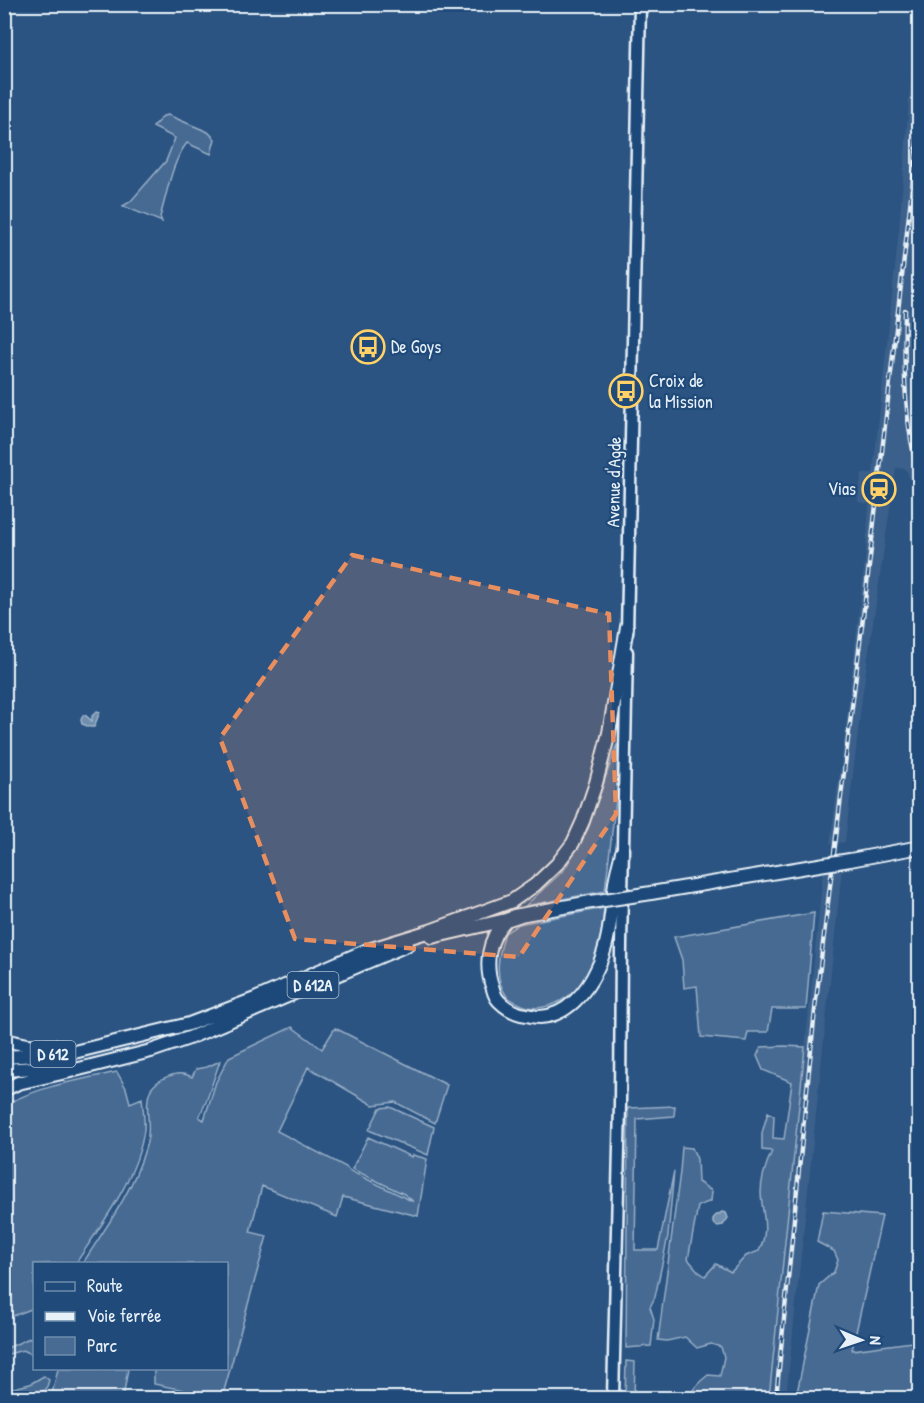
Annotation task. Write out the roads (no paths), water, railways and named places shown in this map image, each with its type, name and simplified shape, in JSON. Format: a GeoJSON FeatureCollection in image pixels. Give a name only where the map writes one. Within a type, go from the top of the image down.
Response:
{"type":"FeatureCollection","features":[{"type":"Feature","properties":{"kind":"highway"},"geometry":{"type":"LineString","coordinates":[[430,931],[512,901],[543,878],[573,843],[596,783],[609,733],[627,627]]}},
{"type":"Feature","properties":{"kind":"highway","name":"D 612A"},"geometry":{"type":"LineString","coordinates":[[101,1046],[189,1024],[255,999],[365,951],[430,931],[920,848]]}},
{"type":"Feature","properties":{"kind":"highway"},"geometry":{"type":"LineString","coordinates":[[506,920],[493,938],[488,957],[489,979],[497,1000],[517,1014],[540,1017],[555,1014],[567,1008],[587,988],[599,966],[611,921],[615,880],[622,852]]}},
{"type":"Feature","properties":{"kind":"highway","name":"D 612A"},"geometry":{"type":"LineString","coordinates":[[4,1090],[18,1083],[151,1051],[189,1038],[407,945],[521,915]]}},
{"type":"Feature","properties":{"kind":"highway","name":"D 612"},"geometry":{"type":"LineString","coordinates":[[4,1039],[14,1043],[48,1047],[101,1046]]}},
{"type":"Feature","properties":{"kind":"highway","name":"D 612"},"geometry":{"type":"LineString","coordinates":[[4,1057],[70,1053],[101,1046]]}},
{"type":"Feature","properties":{"kind":"highway","name":"D 612A"},"geometry":{"type":"LineString","coordinates":[[4,1070],[107,1062]]}},
{"type":"Feature","properties":{"kind":"main road","name":"Avenue d'Agde"},"geometry":{"type":"LineString","coordinates":[[613,1398],[640,4]]}},
{"type":"Feature","properties":{"kind":"railway"},"geometry":{"type":"LineString","coordinates":[[776,1398],[816,1000],[865,601],[920,118]]}},
{"type":"Feature","properties":{"kind":"railway"},"geometry":{"type":"LineString","coordinates":[[905,310],[905,374],[908,416],[914,457],[920,478]]}},
{"type":"Feature","properties":{"kind":"place","name":"De Goys"},"geometry":{"type":"Point","coordinates":[368,347]}},
{"type":"Feature","properties":{"kind":"place","name":"Croix de la Mission"},"geometry":{"type":"Point","coordinates":[626,391]}},
{"type":"Feature","properties":{"kind":"place","name":"Vias"},"geometry":{"type":"Point","coordinates":[879,489]}}]}
